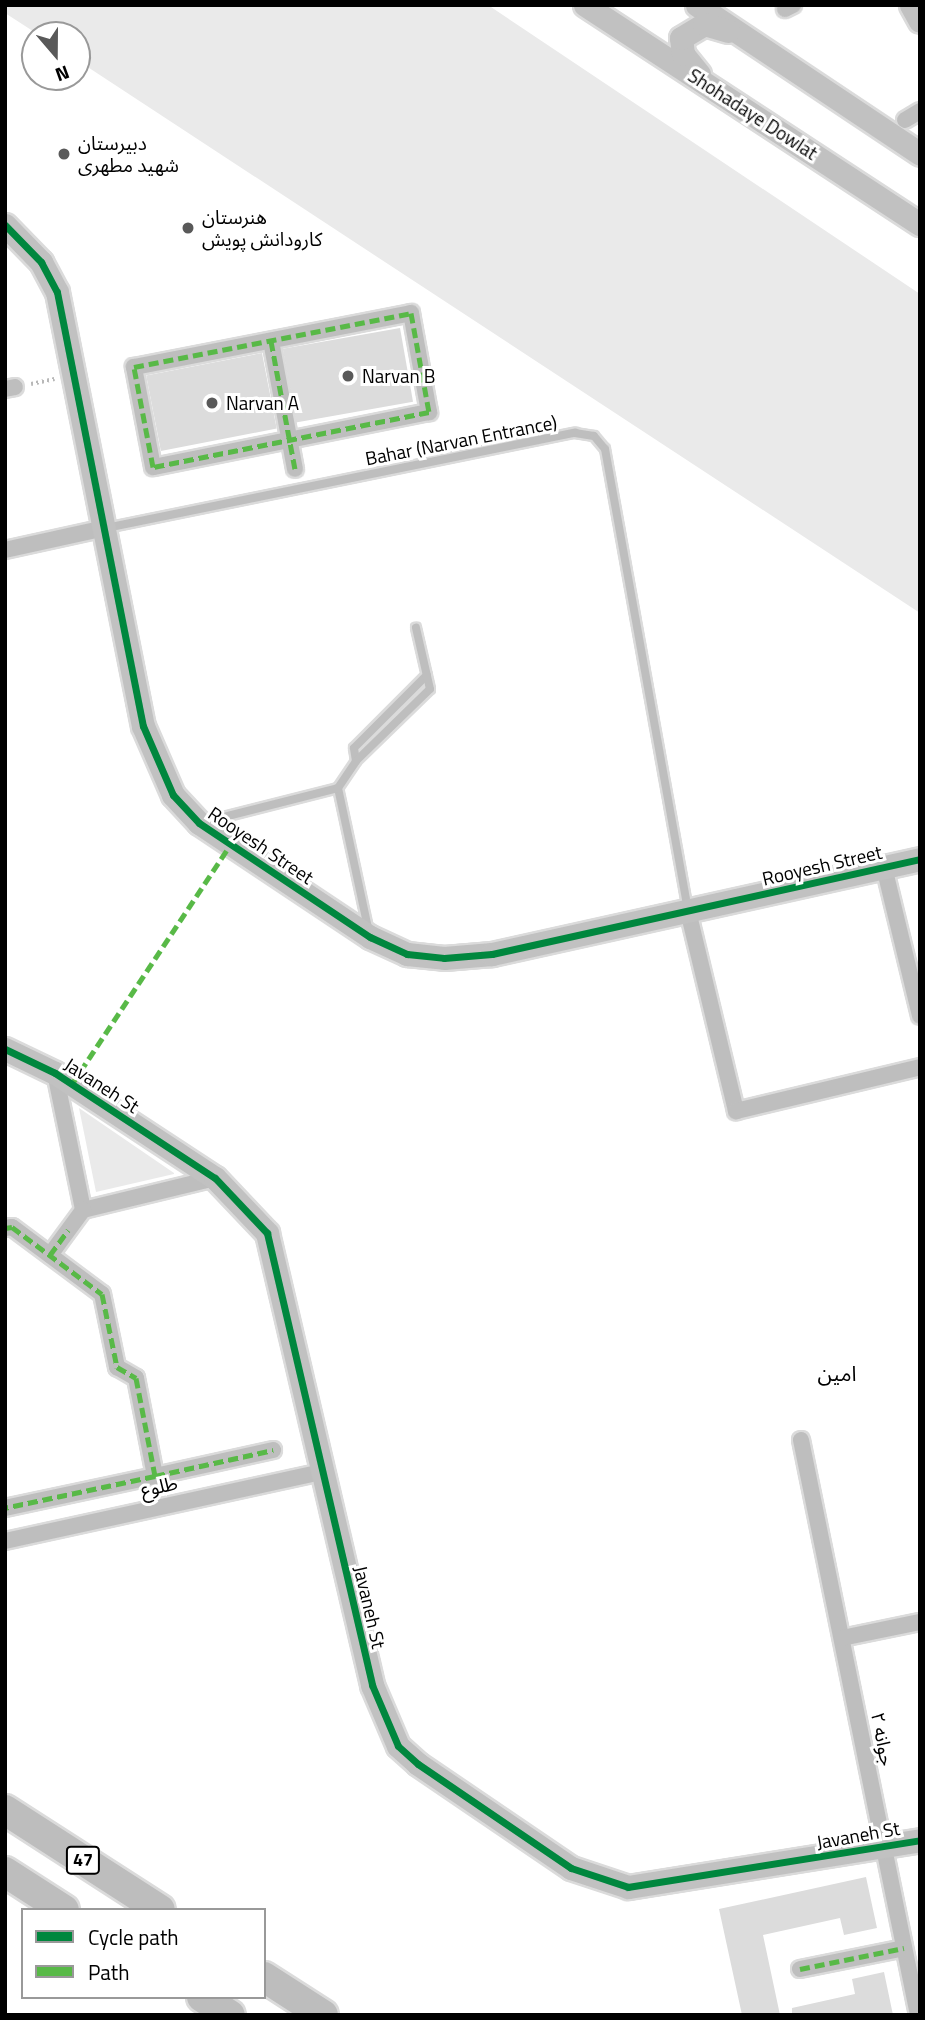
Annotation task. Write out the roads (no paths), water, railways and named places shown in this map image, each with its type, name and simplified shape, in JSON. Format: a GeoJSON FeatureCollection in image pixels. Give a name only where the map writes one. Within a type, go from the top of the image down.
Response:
{"type":"FeatureCollection","features":[{"type":"Feature","properties":{"kind":"highway","name":"47"},"geometry":{"type":"LineString","coordinates":[[5,1810],[157,1908]]}},
{"type":"Feature","properties":{"kind":"highway"},"geometry":{"type":"LineString","coordinates":[[5,1872],[61,1908]]}},
{"type":"Feature","properties":{"kind":"highway"},"geometry":{"type":"LineString","coordinates":[[266,1978],[323,2015]]}},
{"type":"Feature","properties":{"kind":"highway"},"geometry":{"type":"LineString","coordinates":[[205,1999],[230,2015]]}},
{"type":"Feature","properties":{"kind":"street","name":"Shohadaye Dowlat"},"geometry":{"type":"LineString","coordinates":[[585,5],[920,224]]}},
{"type":"Feature","properties":{"kind":"street"},"geometry":{"type":"LineString","coordinates":[[696,5],[920,154]]}},
{"type":"Feature","properties":{"kind":"street"},"geometry":{"type":"LineString","coordinates":[[705,82],[683,54],[681,38],[704,24],[738,33]]}},
{"type":"Feature","properties":{"kind":"street"},"geometry":{"type":"LineString","coordinates":[[905,120],[920,111]]}},
{"type":"Feature","properties":{"kind":"street","name":"Rooyesh Street"},"geometry":{"type":"LineString","coordinates":[[5,225],[41,262],[57,292],[143,726],[173,795],[199,823],[370,937],[407,954],[492,954],[920,859]]}},
{"type":"Feature","properties":{"kind":"street"},"geometry":{"type":"LineString","coordinates":[[411,313],[429,412],[153,467],[134,367],[271,341],[411,313]]}},
{"type":"Feature","properties":{"kind":"street"},"geometry":{"type":"LineString","coordinates":[[271,341],[295,469]]}},
{"type":"Feature","properties":{"kind":"street"},"geometry":{"type":"LineString","coordinates":[[5,550],[104,528]]}},
{"type":"Feature","properties":{"kind":"street"},"geometry":{"type":"LineString","coordinates":[[884,867],[920,1016]]}},
{"type":"Feature","properties":{"kind":"street"},"geometry":{"type":"LineString","coordinates":[[688,911],[736,1111],[920,1067]]}},
{"type":"Feature","properties":{"kind":"street","name":"Javaneh St"},"geometry":{"type":"LineString","coordinates":[[5,1049],[55,1073],[215,1178],[267,1233],[372,1685],[398,1746],[560,1861],[599,1881],[628,1887],[920,1840]]}},
{"type":"Feature","properties":{"kind":"street"},"geometry":{"type":"LineString","coordinates":[[55,1073],[83,1210]]}},
{"type":"Feature","properties":{"kind":"street"},"geometry":{"type":"LineString","coordinates":[[50,1255],[83,1210],[215,1178]]}},
{"type":"Feature","properties":{"kind":"street"},"geometry":{"type":"LineString","coordinates":[[5,1228],[12,1227],[102,1294],[117,1367],[136,1378],[155,1476]]}},
{"type":"Feature","properties":{"kind":"street","name":"جوانه ۲"},"geometry":{"type":"LineString","coordinates":[[801,1440],[918,2015]]}},
{"type":"Feature","properties":{"kind":"street"},"geometry":{"type":"LineString","coordinates":[[5,1508],[273,1450]]}},
{"type":"Feature","properties":{"kind":"street","name":"طلوع"},"geometry":{"type":"LineString","coordinates":[[5,1541],[322,1472]]}},
{"type":"Feature","properties":{"kind":"street"},"geometry":{"type":"LineString","coordinates":[[842,1638],[920,1622]]}},
{"type":"Feature","properties":{"kind":"street"},"geometry":{"type":"LineString","coordinates":[[800,1969],[904,1948]]}},
{"type":"Feature","properties":{"kind":"lane","name":"Bahar (Narvan Entrance)"},"geometry":{"type":"LineString","coordinates":[[104,528],[575,433],[594,436],[605,449],[688,911]]}},
{"type":"Feature","properties":{"kind":"lane"},"geometry":{"type":"LineString","coordinates":[[295,469],[299,489]]}},
{"type":"Feature","properties":{"kind":"lane"},"geometry":{"type":"LineString","coordinates":[[199,823],[338,788],[356,761],[354,748],[427,675],[416,628]]}},
{"type":"Feature","properties":{"kind":"lane"},"geometry":{"type":"LineString","coordinates":[[338,788],[370,937]]}},
{"type":"Feature","properties":{"kind":"place","name":"دبیرستان شهید مطهری"},"geometry":{"type":"Point","coordinates":[64,154]}},
{"type":"Feature","properties":{"kind":"place","name":"هنرستان کارودانش پویش"},"geometry":{"type":"Point","coordinates":[188,228]}},
{"type":"Feature","properties":{"kind":"place","name":"Narvan B"},"geometry":{"type":"Point","coordinates":[348,376]}},
{"type":"Feature","properties":{"kind":"place","name":"Narvan A"},"geometry":{"type":"Point","coordinates":[212,403]}},
{"type":"Feature","properties":{"kind":"district","name":"امین"},"geometry":{"type":"Point","coordinates":[837,1373]}}]}
